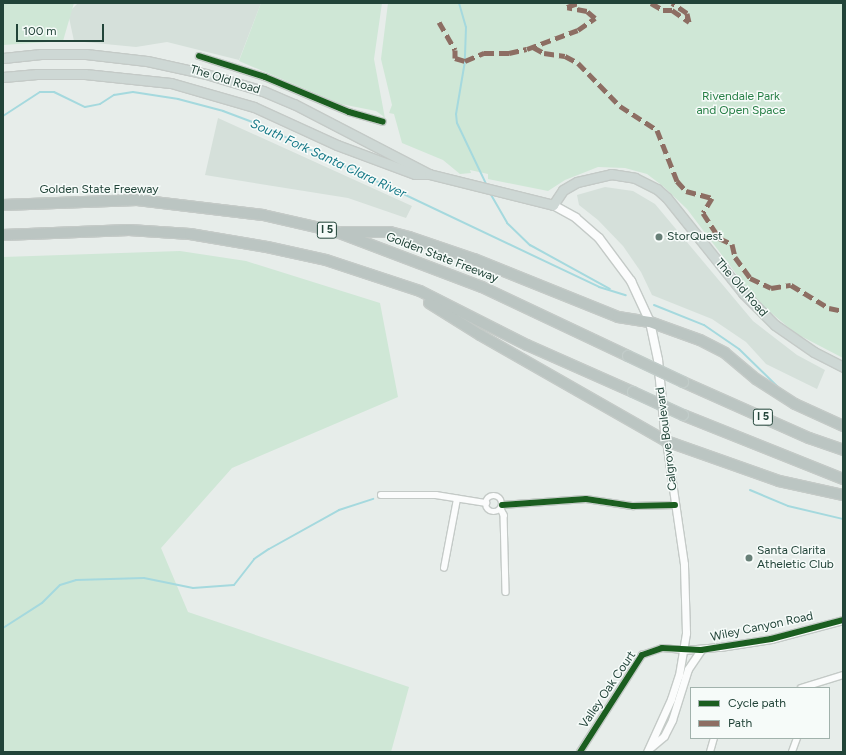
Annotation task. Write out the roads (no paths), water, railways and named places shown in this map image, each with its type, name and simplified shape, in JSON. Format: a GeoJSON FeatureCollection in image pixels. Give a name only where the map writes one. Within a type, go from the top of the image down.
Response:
{"type":"FeatureCollection","features":[{"type":"Feature","properties":{"kind":"highway","name":"Golden State Freeway"},"geometry":{"type":"LineString","coordinates":[[3,205],[138,200],[263,215],[337,232],[482,287],[683,382],[809,438],[843,450]]}},
{"type":"Feature","properties":{"kind":"highway","name":"I 5"},"geometry":{"type":"LineString","coordinates":[[3,235],[129,230],[190,234],[267,247],[326,260],[401,284],[683,415],[843,480]]}},
{"type":"Feature","properties":{"kind":"highway"},"geometry":{"type":"LineString","coordinates":[[337,232],[390,232],[409,237],[474,259],[618,317],[650,322],[712,345],[795,404],[843,426]]}},
{"type":"Feature","properties":{"kind":"highway"},"geometry":{"type":"LineString","coordinates":[[401,284],[480,335],[666,441],[779,481],[843,496]]}},
{"type":"Feature","properties":{"kind":"main road","name":"The Old Road"},"geometry":{"type":"LineString","coordinates":[[3,58],[86,54],[147,61],[200,72],[263,91],[294,104],[429,174]]}},
{"type":"Feature","properties":{"kind":"main road","name":"The Old Road"},"geometry":{"type":"LineString","coordinates":[[3,77],[37,74],[85,74],[171,83],[254,107],[374,160],[415,174],[429,174]]}},
{"type":"Feature","properties":{"kind":"main road"},"geometry":{"type":"LineString","coordinates":[[429,174],[553,205]]}},
{"type":"Feature","properties":{"kind":"main road","name":"The Old Road"},"geometry":{"type":"LineString","coordinates":[[553,205],[558,195],[567,187],[596,176],[623,176],[636,178],[657,189],[676,208],[755,306],[801,344],[843,367]]}},
{"type":"Feature","properties":{"kind":"main road","name":"Calgrove Boulevard"},"geometry":{"type":"LineString","coordinates":[[553,205],[588,228],[611,252],[631,281],[650,322],[658,360],[666,441]]}},
{"type":"Feature","properties":{"kind":"street"},"geometry":{"type":"LineString","coordinates":[[199,56],[265,78],[349,112],[383,122]]}},
{"type":"Feature","properties":{"kind":"street","name":"Calgrove Boulevard"},"geometry":{"type":"LineString","coordinates":[[648,750],[671,699],[684,650],[685,582],[666,441]]}},
{"type":"Feature","properties":{"kind":"street"},"geometry":{"type":"LineString","coordinates":[[381,495],[426,495],[486,503]]}},
{"type":"Feature","properties":{"kind":"street"},"geometry":{"type":"LineString","coordinates":[[506,592],[502,507],[501,500],[496,496],[489,497],[486,503],[487,509],[492,513],[502,507],[586,499],[633,506],[675,506]]}},
{"type":"Feature","properties":{"kind":"street"},"geometry":{"type":"LineString","coordinates":[[444,568],[457,499]]}},
{"type":"Feature","properties":{"kind":"street","name":"Wiley Canyon Road"},"geometry":{"type":"LineString","coordinates":[[684,650],[701,650],[791,634],[843,620]]}},
{"type":"Feature","properties":{"kind":"street","name":"Valley Oak Court"},"geometry":{"type":"LineString","coordinates":[[580,752],[642,655],[662,648],[684,650]]}},
{"type":"Feature","properties":{"kind":"street"},"geometry":{"type":"LineString","coordinates":[[648,750],[664,736],[672,720],[688,669],[701,650]]}},
{"type":"Feature","properties":{"kind":"street"},"geometry":{"type":"LineString","coordinates":[[804,687],[843,675]]}},
{"type":"Feature","properties":{"kind":"street"},"geometry":{"type":"LineString","coordinates":[[710,752],[714,739]]}},
{"type":"Feature","properties":{"kind":"street"},"geometry":{"type":"LineString","coordinates":[[792,752],[797,739]]}},
{"type":"Feature","properties":{"kind":"waterway"},"geometry":{"type":"LineString","coordinates":[[459,3],[466,27],[465,61],[456,114],[457,123],[487,186]]}},
{"type":"Feature","properties":{"kind":"waterway","name":"South Fork Santa Clara River"},"geometry":{"type":"LineString","coordinates":[[3,116],[40,92],[54,92],[85,107],[100,104],[114,95],[133,92],[178,99],[223,111],[271,129],[296,143],[599,287],[626,295]]}},
{"type":"Feature","properties":{"kind":"waterway"},"geometry":{"type":"LineString","coordinates":[[490,193],[507,223],[530,245],[610,289]]}},
{"type":"Feature","properties":{"kind":"waterway","name":"South Fork Santa Clara River"},"geometry":{"type":"LineString","coordinates":[[654,305],[704,325],[739,349],[778,387]]}},
{"type":"Feature","properties":{"kind":"waterway"},"geometry":{"type":"LineString","coordinates":[[750,490],[788,506],[843,519]]}},
{"type":"Feature","properties":{"kind":"waterway"},"geometry":{"type":"LineString","coordinates":[[3,628],[42,603],[60,585],[76,580],[144,578],[193,588],[234,585],[254,559],[269,549],[339,510],[373,499]]}},
{"type":"Feature","properties":{"kind":"place","name":"StorQuest"},"geometry":{"type":"Point","coordinates":[659,237]}},
{"type":"Feature","properties":{"kind":"place","name":"Santa Clarita Atheletic Club"},"geometry":{"type":"Point","coordinates":[749,558]}},
{"type":"Feature","properties":{"kind":"park label","name":"Rivendale Park and Open Space"},"geometry":{"type":"Point","coordinates":[741,104]}}]}
